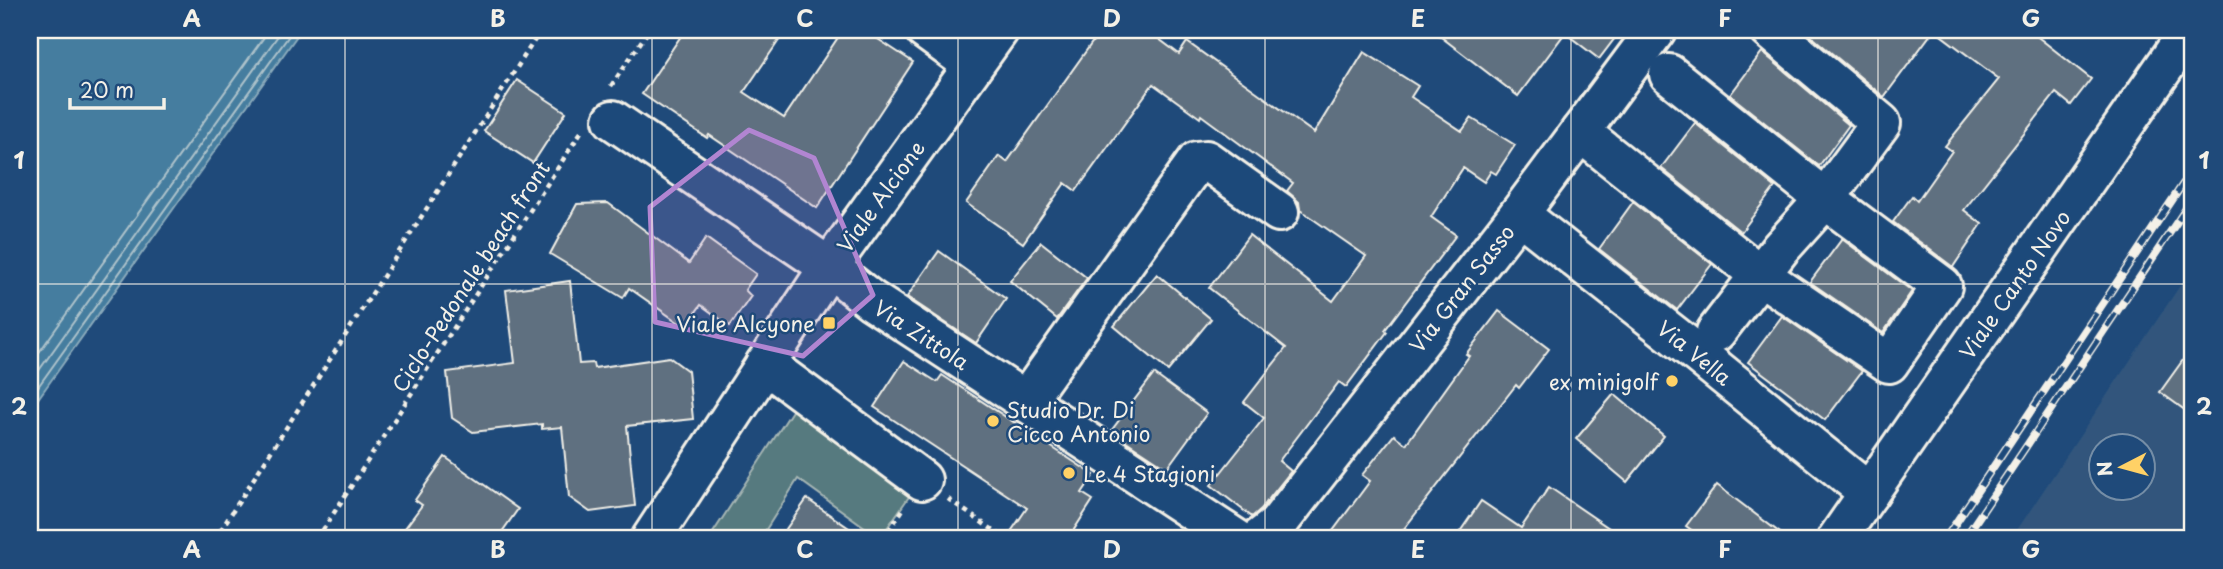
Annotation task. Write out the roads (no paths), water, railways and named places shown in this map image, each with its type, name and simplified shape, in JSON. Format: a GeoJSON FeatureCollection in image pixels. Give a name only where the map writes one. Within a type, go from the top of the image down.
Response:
{"type":"FeatureCollection","features":[{"type":"Feature","properties":{"kind":"street"},"geometry":{"type":"LineString","coordinates":[[925,30],[973,65]]}},
{"type":"Feature","properties":{"kind":"street","name":"Viale Alcione"},"geometry":{"type":"LineString","coordinates":[[651,539],[829,267],[999,30]]}},
{"type":"Feature","properties":{"kind":"street","name":"Via Gran Sasso"},"geometry":{"type":"LineString","coordinates":[[1259,539],[1277,525],[1518,214],[1656,30]]}},
{"type":"Feature","properties":{"kind":"street"},"geometry":{"type":"LineString","coordinates":[[1716,332],[1825,199],[1881,123],[1770,30]]}},
{"type":"Feature","properties":{"kind":"street","name":"Viale Canto Novo"},"geometry":{"type":"LineString","coordinates":[[1838,539],[2190,30]]}},
{"type":"Feature","properties":{"kind":"street"},"geometry":{"type":"LineString","coordinates":[[1580,132],[1760,275],[1889,363],[1942,286],[1825,199],[1669,75]]}},
{"type":"Feature","properties":{"kind":"street","name":"Via Zittola"},"geometry":{"type":"LineString","coordinates":[[604,109],[829,267],[871,300],[1236,539]]}},
{"type":"Feature","properties":{"kind":"street"},"geometry":{"type":"LineString","coordinates":[[1026,402],[1197,161],[1206,160],[1279,212]]}},
{"type":"Feature","properties":{"kind":"street","name":"Via Vella"},"geometry":{"type":"LineString","coordinates":[[1518,214],[1699,355],[1869,493]]}},
{"type":"Feature","properties":{"kind":"street"},"geometry":{"type":"LineString","coordinates":[[765,364],[934,489]]}},
{"type":"Feature","properties":{"kind":"water"},"geometry":{"type":"Polygon","coordinates":[[[30,30],[301,30],[30,410],[30,30]]]}},
{"type":"Feature","properties":{"kind":"railway"},"geometry":{"type":"LineString","coordinates":[[1945,539],[2193,169]]}},
{"type":"Feature","properties":{"kind":"railway"},"geometry":{"type":"LineString","coordinates":[[1964,539],[2193,198]]}},
{"type":"Feature","properties":{"kind":"place","name":"Viale Alcyone"},"geometry":{"type":"Point","coordinates":[829,323]}},
{"type":"Feature","properties":{"kind":"place","name":"ex minigolf"},"geometry":{"type":"Point","coordinates":[1672,381]}},
{"type":"Feature","properties":{"kind":"place","name":"Studio Dr. Di Cicco Antonio"},"geometry":{"type":"Point","coordinates":[993,421]}},
{"type":"Feature","properties":{"kind":"place","name":"Le 4 Stagioni"},"geometry":{"type":"Point","coordinates":[1069,473]}}]}
